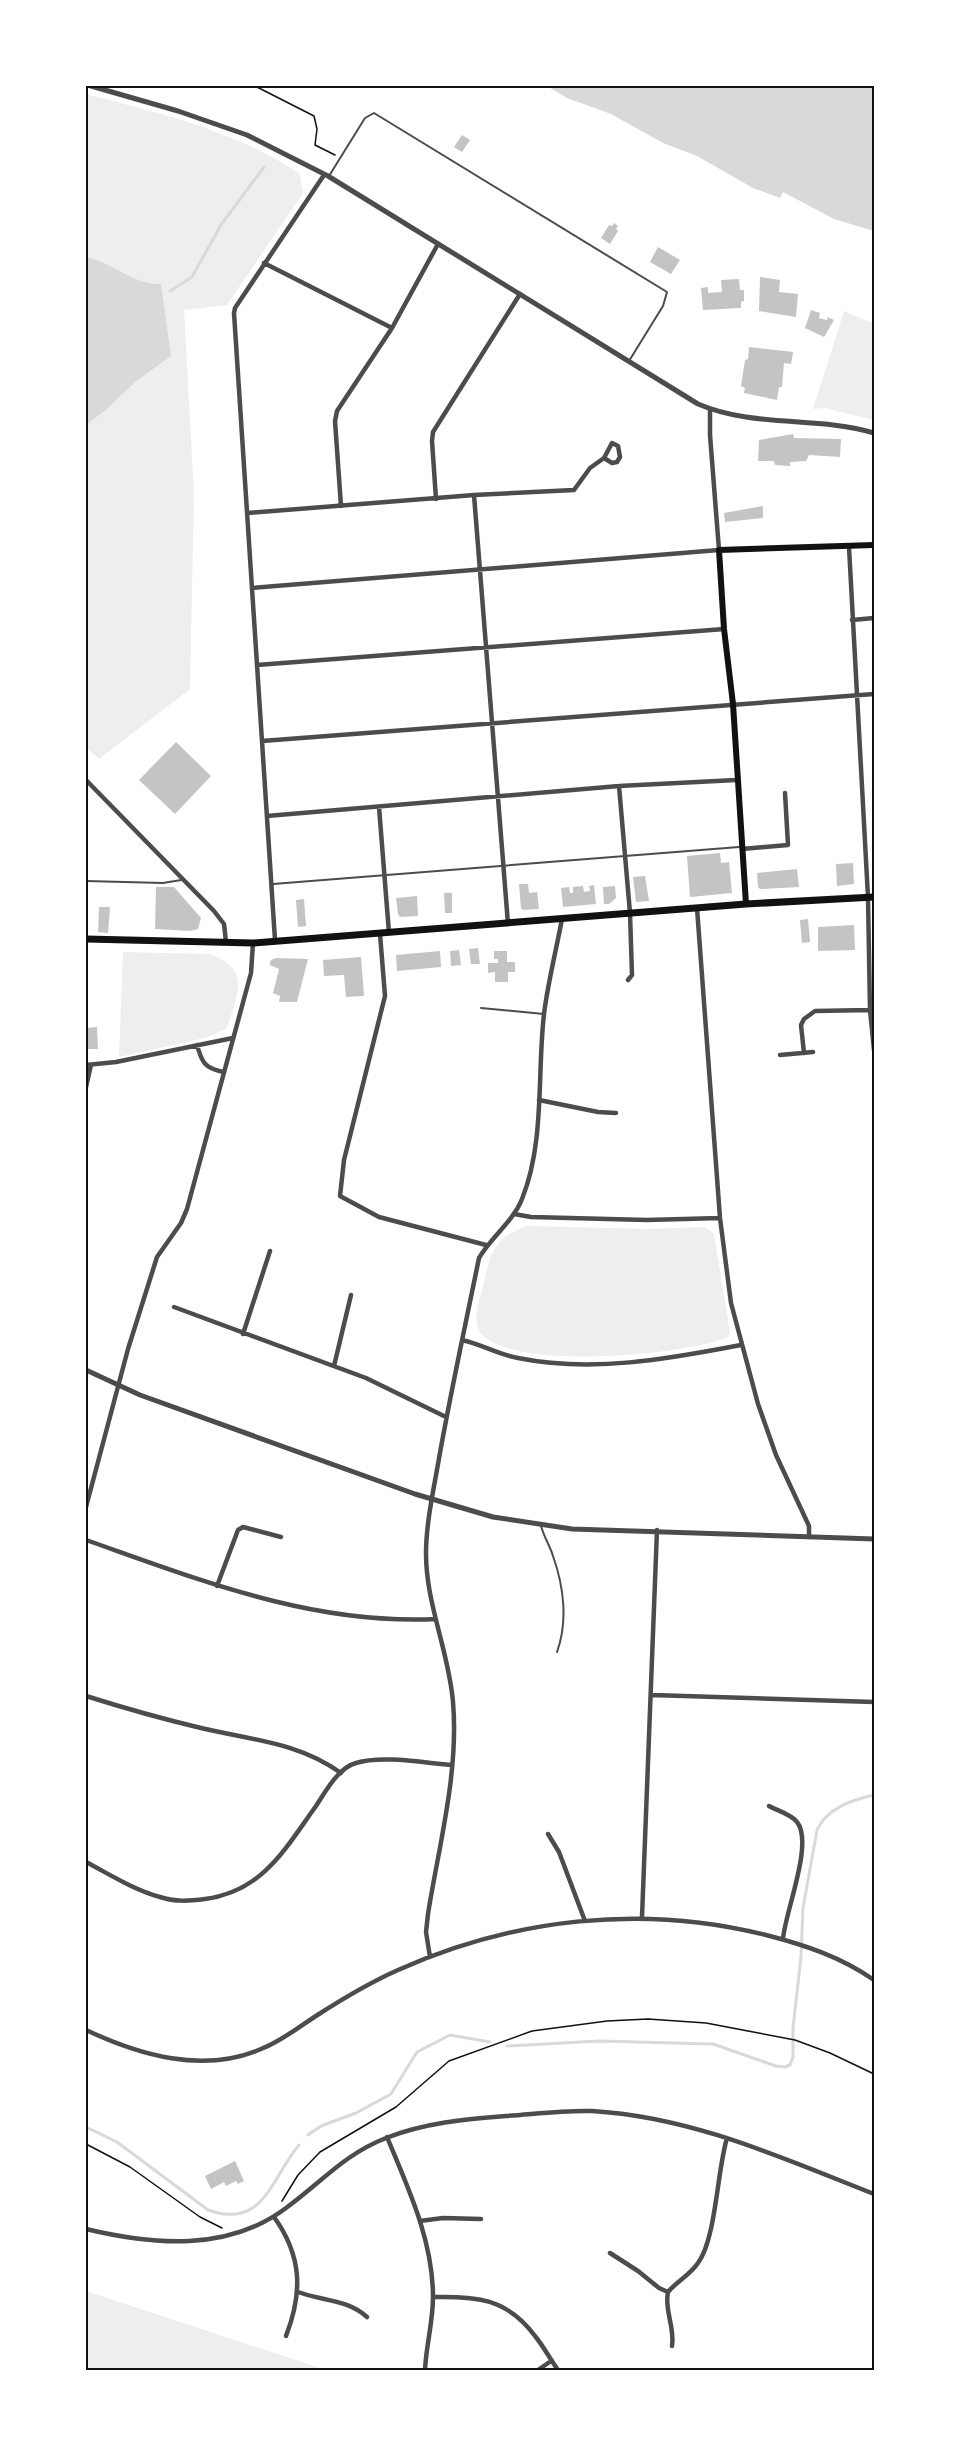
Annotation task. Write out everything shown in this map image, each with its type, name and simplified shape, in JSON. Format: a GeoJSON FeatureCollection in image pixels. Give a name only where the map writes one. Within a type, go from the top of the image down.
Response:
{"type":"FeatureCollection","features":[{"type":"Feature","properties":{"kind":"main road"},"geometry":{"type":"LineString","coordinates":[[746,904],[736,780],[733,704],[724,629],[719,550],[874,545]]}},
{"type":"Feature","properties":{"kind":"main road"},"geometry":{"type":"LineString","coordinates":[[86,939],[253,943],[746,904],[871,897]]}},
{"type":"Feature","properties":{"kind":"street"},"geometry":{"type":"LineString","coordinates":[[91,86],[178,111],[247,135],[326,176],[710,410],[740,417],[852,426],[874,433]]}},
{"type":"Feature","properties":{"kind":"street"},"geometry":{"type":"LineString","coordinates":[[275,940],[234,313],[264,263],[326,176]]}},
{"type":"Feature","properties":{"kind":"street"},"geometry":{"type":"LineString","coordinates":[[341,506],[335,421],[338,411],[392,328],[438,244]]}},
{"type":"Feature","properties":{"kind":"street"},"geometry":{"type":"LineString","coordinates":[[264,263],[392,328]]}},
{"type":"Feature","properties":{"kind":"street"},"geometry":{"type":"LineString","coordinates":[[436,499],[433,432],[520,294]]}},
{"type":"Feature","properties":{"kind":"street"},"geometry":{"type":"LineString","coordinates":[[252,588],[719,550],[710,410]]}},
{"type":"Feature","properties":{"kind":"street"},"geometry":{"type":"LineString","coordinates":[[248,513],[474,495],[574,490],[590,468],[604,458]]}},
{"type":"Feature","properties":{"kind":"street"},"geometry":{"type":"LineString","coordinates":[[474,495],[508,924]]}},
{"type":"Feature","properties":{"kind":"street"},"geometry":{"type":"LineString","coordinates":[[849,547],[856,695],[871,897],[870,1010],[874,1050]]}},
{"type":"Feature","properties":{"kind":"street"},"geometry":{"type":"LineString","coordinates":[[852,620],[874,618]]}},
{"type":"Feature","properties":{"kind":"street"},"geometry":{"type":"LineString","coordinates":[[257,665],[724,629]]}},
{"type":"Feature","properties":{"kind":"street"},"geometry":{"type":"LineString","coordinates":[[262,741],[874,694]]}},
{"type":"Feature","properties":{"kind":"street"},"geometry":{"type":"LineString","coordinates":[[86,780],[224,924],[226,942]]}},
{"type":"Feature","properties":{"kind":"street"},"geometry":{"type":"LineString","coordinates":[[267,816],[620,786],[736,780]]}},
{"type":"Feature","properties":{"kind":"street"},"geometry":{"type":"LineString","coordinates":[[620,786],[633,975],[628,980]]}},
{"type":"Feature","properties":{"kind":"street"},"geometry":{"type":"LineString","coordinates":[[742,848],[788,845],[784,793]]}},
{"type":"Feature","properties":{"kind":"street"},"geometry":{"type":"LineString","coordinates":[[379,807],[389,933]]}},
{"type":"Feature","properties":{"kind":"street"},"geometry":{"type":"LineString","coordinates":[[697,908],[720,1218],[731,1303],[758,1404],[776,1455],[809,1527],[809,1537]]}},
{"type":"Feature","properties":{"kind":"street"},"geometry":{"type":"LineString","coordinates":[[430,1957],[426,1932],[452,1765],[453,1705],[449,1665],[436,1619],[426,1554],[432,1500],[446,1418],[479,1258],[486,1245],[514,1214],[527,1182],[535,1142],[544,1014],[562,919]]}},
{"type":"Feature","properties":{"kind":"street"},"geometry":{"type":"LineString","coordinates":[[380,934],[385,996],[344,1160],[340,1196],[379,1218],[486,1245]]}},
{"type":"Feature","properties":{"kind":"street"},"geometry":{"type":"LineString","coordinates":[[86,1507],[118,1386],[157,1257],[181,1223],[187,1209],[251,973],[253,943]]}},
{"type":"Feature","properties":{"kind":"street"},"geometry":{"type":"LineString","coordinates":[[804,1053],[801,1025],[814,1011],[870,1010]]}},
{"type":"Feature","properties":{"kind":"street"},"geometry":{"type":"LineString","coordinates":[[86,1087],[88,1065],[233,1038]]}},
{"type":"Feature","properties":{"kind":"street"},"geometry":{"type":"LineString","coordinates":[[197,1046],[202,1063],[209,1068],[223,1072]]}},
{"type":"Feature","properties":{"kind":"street"},"geometry":{"type":"LineString","coordinates":[[780,1055],[813,1052]]}},
{"type":"Feature","properties":{"kind":"street"},"geometry":{"type":"LineString","coordinates":[[539,1100],[598,1112],[616,1113]]}},
{"type":"Feature","properties":{"kind":"street"},"geometry":{"type":"LineString","coordinates":[[514,1214],[531,1217],[647,1220],[720,1218]]}},
{"type":"Feature","properties":{"kind":"street"},"geometry":{"type":"LineString","coordinates":[[243,1334],[270,1251]]}},
{"type":"Feature","properties":{"kind":"street"},"geometry":{"type":"LineString","coordinates":[[334,1366],[351,1295]]}},
{"type":"Feature","properties":{"kind":"street"},"geometry":{"type":"LineString","coordinates":[[174,1308],[366,1378],[446,1418]]}},
{"type":"Feature","properties":{"kind":"street"},"geometry":{"type":"LineString","coordinates":[[462,1340],[518,1358],[603,1364],[627,1363],[741,1345]]}},
{"type":"Feature","properties":{"kind":"street"},"geometry":{"type":"LineString","coordinates":[[86,1370],[118,1386],[432,1500],[493,1517],[572,1529],[657,1530],[874,1539]]}},
{"type":"Feature","properties":{"kind":"street"},"geometry":{"type":"LineString","coordinates":[[217,1586],[238,1530],[243,1527],[281,1537]]}},
{"type":"Feature","properties":{"kind":"street"},"geometry":{"type":"LineString","coordinates":[[642,1917],[657,1530]]}},
{"type":"Feature","properties":{"kind":"street"},"geometry":{"type":"LineString","coordinates":[[86,1540],[217,1586],[271,1602],[352,1617],[436,1619]]}},
{"type":"Feature","properties":{"kind":"street"},"geometry":{"type":"LineString","coordinates":[[652,1695],[874,1702]]}},
{"type":"Feature","properties":{"kind":"street"},"geometry":{"type":"LineString","coordinates":[[86,1696],[200,1728],[293,1748],[320,1759],[341,1773]]}},
{"type":"Feature","properties":{"kind":"street"},"geometry":{"type":"LineString","coordinates":[[86,1862],[159,1897],[182,1901],[225,1895],[254,1881],[273,1864],[341,1773],[356,1762],[452,1765]]}},
{"type":"Feature","properties":{"kind":"street"},"geometry":{"type":"LineString","coordinates":[[769,1806],[792,1816],[802,1832],[799,1866],[783,1939]]}},
{"type":"Feature","properties":{"kind":"street"},"geometry":{"type":"LineString","coordinates":[[548,1834],[560,1852],[585,1921]]}},
{"type":"Feature","properties":{"kind":"street"},"geometry":{"type":"LineString","coordinates":[[86,2030],[142,2053],[168,2059],[195,2061],[239,2056],[260,2050],[366,1986],[430,1957],[495,1936],[553,1924],[642,1917],[700,1922],[792,1941],[836,1957],[874,1980]]}},
{"type":"Feature","properties":{"kind":"street"},"geometry":{"type":"LineString","coordinates":[[86,2229],[150,2240],[196,2241],[235,2235],[274,2217],[352,2155],[387,2137],[444,2122],[567,2111],[594,2111],[695,2127],[874,2194]]}},
{"type":"Feature","properties":{"kind":"street"},"geometry":{"type":"LineString","coordinates":[[387,2137],[420,2222],[429,2260],[433,2297],[425,2370]]}},
{"type":"Feature","properties":{"kind":"street"},"geometry":{"type":"LineString","coordinates":[[672,2346],[674,2336],[668,2306],[668,2292],[691,2272],[705,2252],[720,2166],[728,2138]]}},
{"type":"Feature","properties":{"kind":"street"},"geometry":{"type":"LineString","coordinates":[[274,2217],[289,2241],[297,2271],[298,2292],[286,2336]]}},
{"type":"Feature","properties":{"kind":"street"},"geometry":{"type":"LineString","coordinates":[[420,2222],[443,2218],[481,2220]]}},
{"type":"Feature","properties":{"kind":"street"},"geometry":{"type":"LineString","coordinates":[[609,2253],[638,2271],[658,2288],[668,2292]]}},
{"type":"Feature","properties":{"kind":"street"},"geometry":{"type":"LineString","coordinates":[[298,2292],[357,2308],[367,2318]]}},
{"type":"Feature","properties":{"kind":"street"},"geometry":{"type":"LineString","coordinates":[[433,2297],[486,2300],[512,2311],[536,2336],[558,2370]]}},
{"type":"Feature","properties":{"kind":"street"},"geometry":{"type":"LineString","coordinates":[[538,2370],[551,2361]]}},
{"type":"Feature","properties":{"kind":"lane"},"geometry":{"type":"LineString","coordinates":[[326,176],[365,118],[374,113],[667,292],[663,306],[629,361]]}},
{"type":"Feature","properties":{"kind":"lane"},"geometry":{"type":"LineString","coordinates":[[271,885],[625,855],[742,848]]}},
{"type":"Feature","properties":{"kind":"lane"},"geometry":{"type":"LineString","coordinates":[[86,881],[163,883],[183,879]]}},
{"type":"Feature","properties":{"kind":"lane"},"geometry":{"type":"LineString","coordinates":[[481,1008],[544,1014]]}},
{"type":"Feature","properties":{"kind":"lane"},"geometry":{"type":"LineString","coordinates":[[541,1526],[553,1554],[561,1587],[563,1635],[556,1652]]}},
{"type":"Feature","properties":{"kind":"path"},"geometry":{"type":"LineString","coordinates":[[255,86],[314,116],[317,129],[315,145],[340,157]]}},
{"type":"Feature","properties":{"kind":"path"},"geometry":{"type":"LineString","coordinates":[[282,2201],[298,2175],[320,2152],[390,2111],[449,2061],[520,2034],[607,2021],[648,2019],[706,2023],[795,2040],[874,2074]]}},
{"type":"Feature","properties":{"kind":"path"},"geometry":{"type":"LineString","coordinates":[[86,2144],[130,2167],[214,2226],[224,2229]]}},
{"type":"Feature","properties":{"kind":"shaded area"},"geometry":{"type":"Polygon","coordinates":[[[547,86],[874,86],[874,231],[834,219],[783,192],[780,198],[753,188],[697,156],[663,143],[611,114],[567,98],[547,86]]]}},
{"type":"Feature","properties":{"kind":"shaded area"},"geometry":{"type":"Polygon","coordinates":[[[86,94],[197,125],[250,146],[300,174],[303,193],[227,305],[184,310],[194,494],[190,689],[99,759],[86,747],[86,94]]]}},
{"type":"Feature","properties":{"kind":"shaded area"},"geometry":{"type":"Polygon","coordinates":[[[86,257],[105,263],[141,281],[161,284],[171,356],[135,382],[86,425],[86,257]]]}},
{"type":"Feature","properties":{"kind":"shaded area"},"geometry":{"type":"Polygon","coordinates":[[[844,311],[874,324],[874,420],[824,408],[813,409],[844,311]]]}},
{"type":"Feature","properties":{"kind":"shaded area"},"geometry":{"type":"Polygon","coordinates":[[[123,952],[210,954],[223,960],[232,967],[238,984],[227,1028],[209,1037],[119,1057],[123,952]]]}},
{"type":"Feature","properties":{"kind":"shaded area"},"geometry":{"type":"Polygon","coordinates":[[[527,1226],[647,1229],[705,1227],[714,1234],[730,1332],[728,1337],[707,1344],[676,1349],[600,1356],[560,1356],[525,1352],[497,1344],[480,1332],[477,1320],[487,1269],[497,1245],[509,1234],[527,1226]]]}},
{"type":"Feature","properties":{"kind":"shaded area"},"geometry":{"type":"Polygon","coordinates":[[[86,2291],[326,2370],[86,2370],[86,2291]]]}},
{"type":"Feature","properties":{"kind":"building"},"geometry":{"type":"Polygon","coordinates":[[[462,135],[470,140],[462,152],[454,147],[462,135]]]}},
{"type":"Feature","properties":{"kind":"building"},"geometry":{"type":"Polygon","coordinates":[[[614,223],[618,226],[616,229],[618,231],[610,244],[601,238],[609,225],[612,226],[614,223]]]}},
{"type":"Feature","properties":{"kind":"building"},"geometry":{"type":"Polygon","coordinates":[[[658,247],[680,260],[671,274],[650,262],[658,247]]]}},
{"type":"Feature","properties":{"kind":"building"},"geometry":{"type":"Polygon","coordinates":[[[760,277],[780,280],[779,292],[798,294],[796,317],[759,311],[760,277]]]}},
{"type":"Feature","properties":{"kind":"building"},"geometry":{"type":"Polygon","coordinates":[[[739,279],[740,290],[744,290],[744,301],[741,302],[741,308],[703,310],[701,288],[708,287],[708,293],[722,292],[721,280],[739,279]]]}},
{"type":"Feature","properties":{"kind":"building"},"geometry":{"type":"Polygon","coordinates":[[[811,310],[820,313],[819,318],[827,320],[828,317],[834,320],[824,337],[805,328],[811,310]]]}},
{"type":"Feature","properties":{"kind":"building"},"geometry":{"type":"Polygon","coordinates":[[[749,347],[793,352],[791,364],[784,363],[782,387],[779,387],[777,400],[744,393],[745,388],[741,386],[749,347]]]}},
{"type":"Feature","properties":{"kind":"building"},"geometry":{"type":"Polygon","coordinates":[[[793,434],[794,438],[841,439],[840,457],[809,455],[806,461],[790,462],[790,466],[775,465],[774,461],[758,461],[759,440],[793,434]]]}},
{"type":"Feature","properties":{"kind":"building"},"geometry":{"type":"Polygon","coordinates":[[[763,506],[763,518],[725,522],[724,513],[763,506]]]}},
{"type":"Feature","properties":{"kind":"building"},"geometry":{"type":"Polygon","coordinates":[[[176,742],[211,776],[175,814],[139,780],[176,742]]]}},
{"type":"Feature","properties":{"kind":"building"},"geometry":{"type":"Polygon","coordinates":[[[720,853],[721,863],[729,862],[732,893],[690,897],[687,856],[720,853]]]}},
{"type":"Feature","properties":{"kind":"building"},"geometry":{"type":"Polygon","coordinates":[[[853,863],[854,884],[837,886],[836,864],[853,863]]]}},
{"type":"Feature","properties":{"kind":"building"},"geometry":{"type":"Polygon","coordinates":[[[797,869],[799,887],[760,889],[758,887],[757,873],[797,869]]]}},
{"type":"Feature","properties":{"kind":"building"},"geometry":{"type":"Polygon","coordinates":[[[645,876],[649,901],[636,902],[633,877],[645,876]]]}},
{"type":"Feature","properties":{"kind":"building"},"geometry":{"type":"Polygon","coordinates":[[[519,884],[528,884],[529,893],[537,892],[539,909],[523,910],[521,908],[519,884]]]}},
{"type":"Feature","properties":{"kind":"building"},"geometry":{"type":"Polygon","coordinates":[[[594,885],[596,904],[563,907],[561,888],[569,887],[570,893],[573,893],[573,887],[583,886],[584,892],[590,891],[589,886],[594,885]]]}},
{"type":"Feature","properties":{"kind":"building"},"geometry":{"type":"Polygon","coordinates":[[[615,886],[616,898],[609,904],[604,904],[603,887],[615,886]]]}},
{"type":"Feature","properties":{"kind":"building"},"geometry":{"type":"Polygon","coordinates":[[[156,887],[174,887],[201,918],[198,929],[190,931],[155,929],[156,887]]]}},
{"type":"Feature","properties":{"kind":"building"},"geometry":{"type":"Polygon","coordinates":[[[444,893],[452,893],[452,913],[445,913],[444,893]]]}},
{"type":"Feature","properties":{"kind":"building"},"geometry":{"type":"Polygon","coordinates":[[[417,896],[418,916],[400,917],[396,898],[417,896]]]}},
{"type":"Feature","properties":{"kind":"building"},"geometry":{"type":"Polygon","coordinates":[[[304,899],[306,926],[298,927],[296,900],[304,899]]]}},
{"type":"Feature","properties":{"kind":"building"},"geometry":{"type":"Polygon","coordinates":[[[99,907],[110,907],[108,933],[98,932],[99,907]]]}},
{"type":"Feature","properties":{"kind":"building"},"geometry":{"type":"Polygon","coordinates":[[[808,919],[810,942],[802,943],[800,920],[808,919]]]}},
{"type":"Feature","properties":{"kind":"building"},"geometry":{"type":"Polygon","coordinates":[[[854,925],[855,950],[818,951],[818,927],[854,925]]]}},
{"type":"Feature","properties":{"kind":"building"},"geometry":{"type":"Polygon","coordinates":[[[478,948],[480,964],[471,964],[469,949],[478,948]]]}},
{"type":"Feature","properties":{"kind":"building"},"geometry":{"type":"Polygon","coordinates":[[[459,950],[461,965],[451,966],[450,951],[459,950]]]}},
{"type":"Feature","properties":{"kind":"building"},"geometry":{"type":"Polygon","coordinates":[[[440,951],[441,967],[397,971],[396,955],[440,951]]]}},
{"type":"Feature","properties":{"kind":"building"},"geometry":{"type":"Polygon","coordinates":[[[494,951],[507,951],[507,962],[515,962],[515,972],[508,972],[508,982],[495,982],[495,972],[488,973],[488,963],[498,963],[498,959],[494,959],[494,951]]]}},
{"type":"Feature","properties":{"kind":"building"},"geometry":{"type":"Polygon","coordinates":[[[361,957],[364,996],[346,997],[344,975],[324,976],[323,960],[361,957]]]}},
{"type":"Feature","properties":{"kind":"building"},"geometry":{"type":"Polygon","coordinates":[[[275,958],[308,959],[297,1002],[279,1002],[280,996],[273,993],[279,969],[270,965],[270,961],[275,958]]]}},
{"type":"Feature","properties":{"kind":"building"},"geometry":{"type":"Polygon","coordinates":[[[97,1027],[98,1049],[87,1049],[87,1028],[97,1027]]]}},
{"type":"Feature","properties":{"kind":"building"},"geometry":{"type":"Polygon","coordinates":[[[235,2161],[244,2181],[238,2184],[236,2181],[226,2186],[224,2182],[211,2189],[205,2176],[235,2161]]]}},
{"type":"Feature","properties":{"kind":"waterway"},"geometry":{"type":"LineString","coordinates":[[170,291],[192,277],[221,225],[264,167]]}},
{"type":"Feature","properties":{"kind":"waterway"},"geometry":{"type":"LineString","coordinates":[[507,2046],[599,2041],[713,2044],[776,2066],[790,2065],[793,2057],[793,2028],[801,1957],[803,1908],[817,1830],[821,1822],[841,1806],[874,1795]]}},
{"type":"Feature","properties":{"kind":"waterway"},"geometry":{"type":"LineString","coordinates":[[308,2135],[321,2126],[356,2113],[391,2094],[417,2052],[450,2035],[490,2042]]}},
{"type":"Feature","properties":{"kind":"waterway"},"geometry":{"type":"LineString","coordinates":[[86,2127],[117,2142],[208,2210],[227,2214],[242,2213],[254,2207],[273,2185],[299,2145]]}}]}
